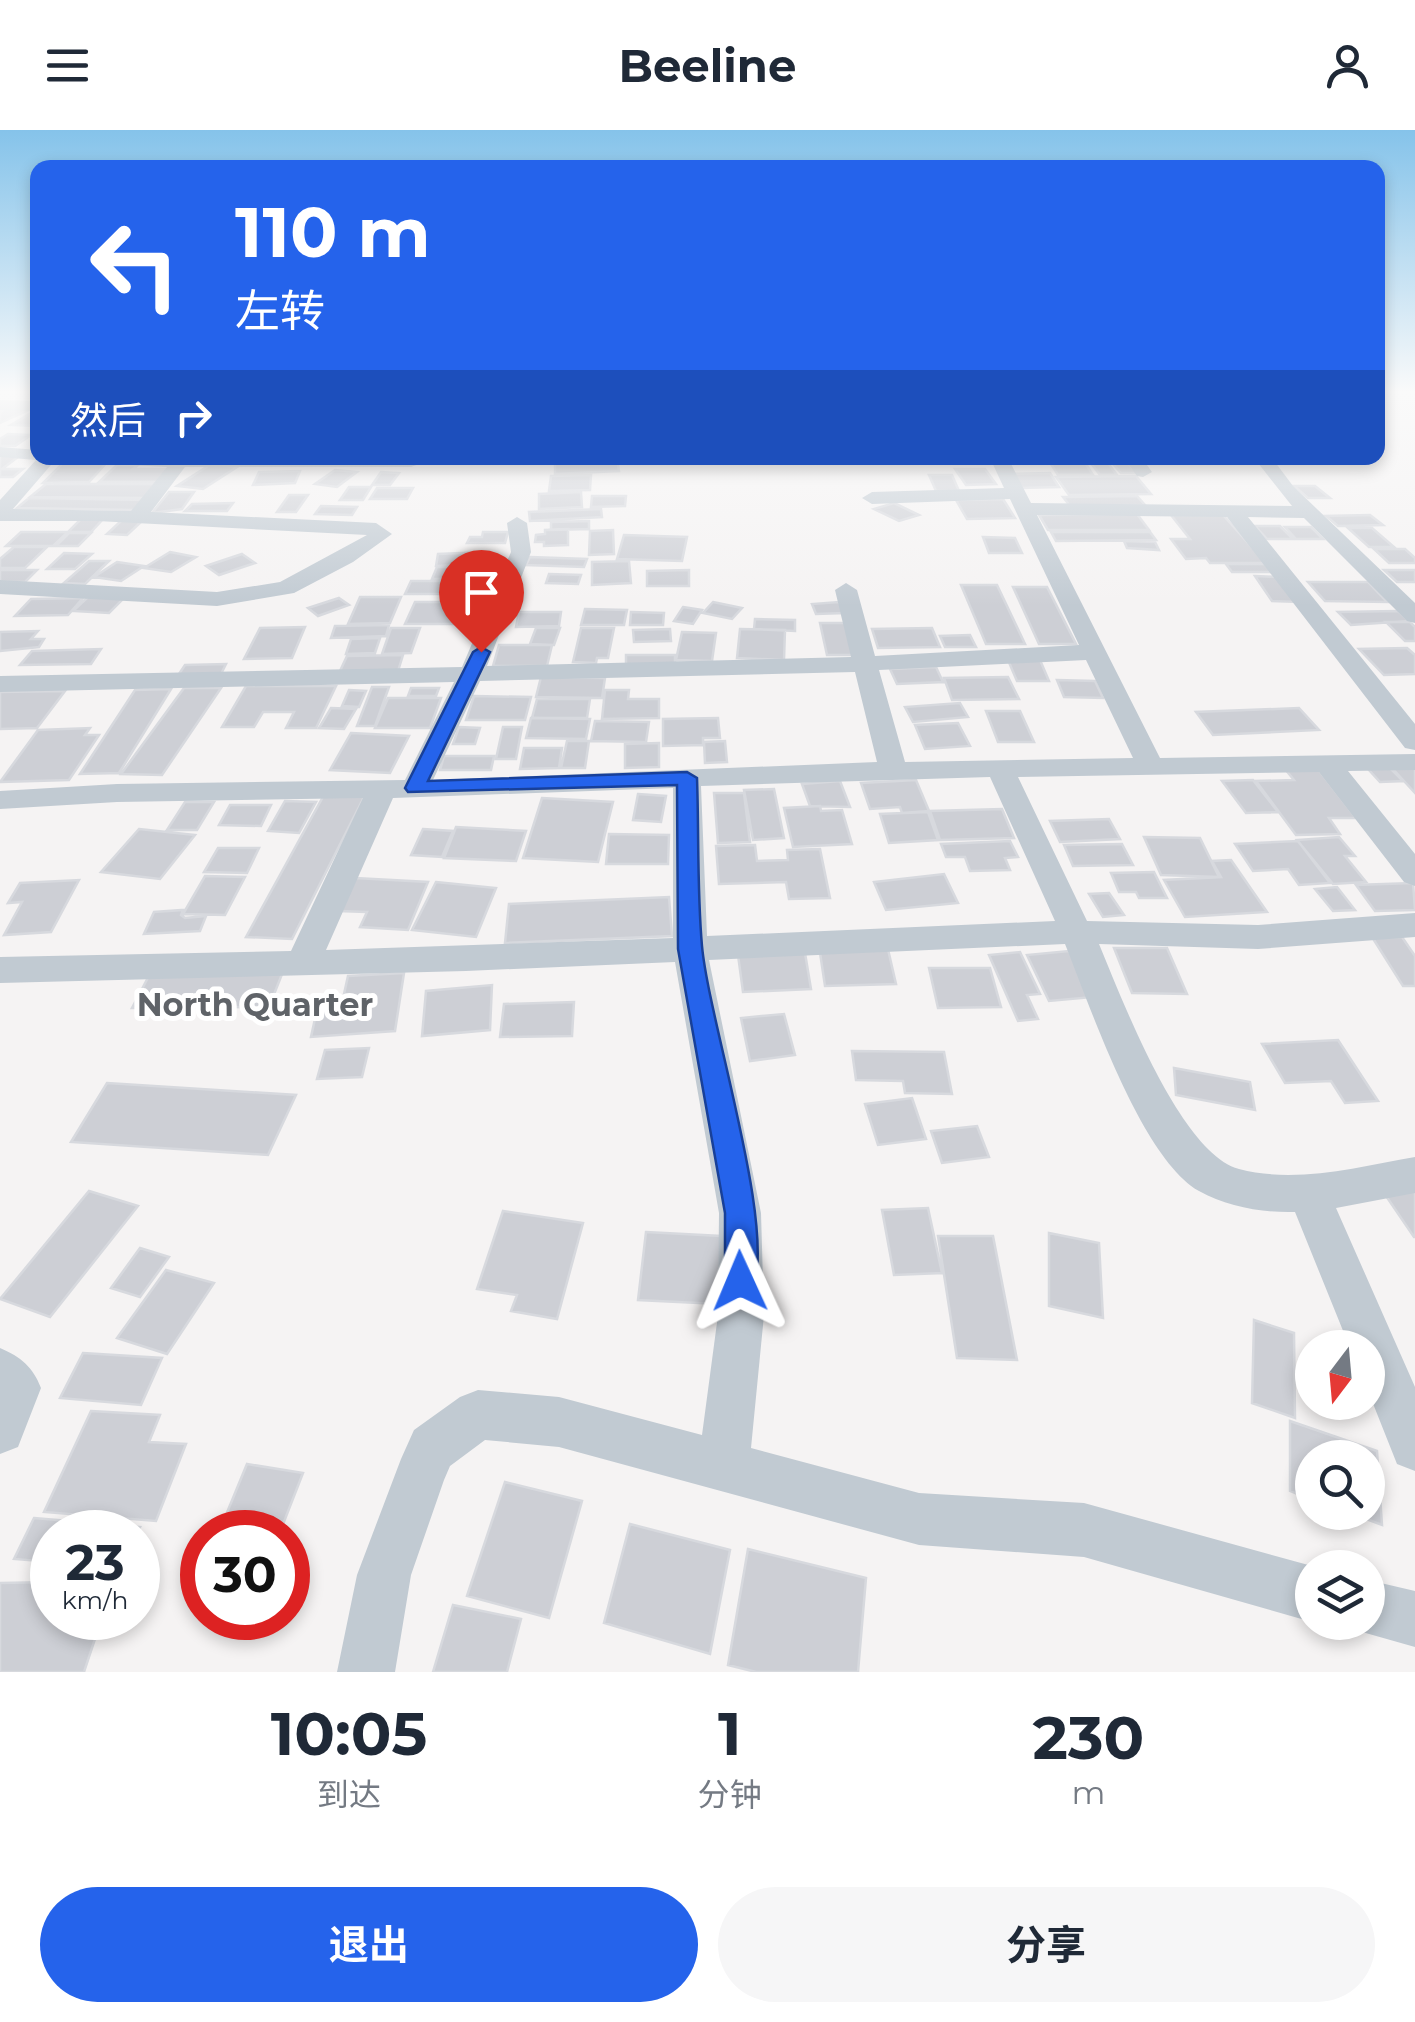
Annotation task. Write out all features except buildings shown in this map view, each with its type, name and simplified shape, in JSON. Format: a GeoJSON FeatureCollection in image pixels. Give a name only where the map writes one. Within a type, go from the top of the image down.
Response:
{"type":"FeatureCollection","features":[{"type":"Feature","properties":{"kind":"street"},"geometry":{"type":"LineString","coordinates":[[0,514],[42,465]]}},
{"type":"Feature","properties":{"kind":"street"},"geometry":{"type":"LineString","coordinates":[[136,518],[178,465]]}},
{"type":"Feature","properties":{"kind":"street"},"geometry":{"type":"LineString","coordinates":[[1003,465],[1150,765]]}},
{"type":"Feature","properties":{"kind":"street"},"geometry":{"type":"LineString","coordinates":[[1268,465],[1286,490],[1415,616]]}},
{"type":"Feature","properties":{"kind":"street"},"geometry":{"type":"LineString","coordinates":[[872,498],[1309,512]]}},
{"type":"Feature","properties":{"kind":"street"},"geometry":{"type":"LineString","coordinates":[[1232,510],[1415,742]]}},
{"type":"Feature","properties":{"kind":"street"},"geometry":{"type":"LineString","coordinates":[[0,514],[299,523],[376,529],[382,534],[346,558],[286,588],[216,600],[0,587]]}},
{"type":"Feature","properties":{"kind":"street"},"geometry":{"type":"LineString","coordinates":[[415,788],[492,630],[521,552],[517,523]]}},
{"type":"Feature","properties":{"kind":"street"},"geometry":{"type":"LineString","coordinates":[[846,590],[893,770]]}},
{"type":"Feature","properties":{"kind":"street"},"geometry":{"type":"LineString","coordinates":[[0,684],[865,663],[1092,652]]}},
{"type":"Feature","properties":{"kind":"street"},"geometry":{"type":"LineString","coordinates":[[0,800],[117,793],[415,788],[893,770],[1415,762]]}},
{"type":"Feature","properties":{"kind":"street"},"geometry":{"type":"LineString","coordinates":[[1328,764],[1415,874]]}},
{"type":"Feature","properties":{"kind":"street"},"geometry":{"type":"LineString","coordinates":[[1001,770],[1152,1099],[1193,1165],[1215,1179],[1248,1189],[1309,1193],[1415,1174]]}},
{"type":"Feature","properties":{"kind":"street"},"geometry":{"type":"LineString","coordinates":[[687,778],[690,949],[740,1213],[741,1315],[723,1467]]}},
{"type":"Feature","properties":{"kind":"street"},"geometry":{"type":"LineString","coordinates":[[302,962],[382,788]]}},
{"type":"Feature","properties":{"kind":"street"},"geometry":{"type":"LineString","coordinates":[[0,970],[690,949],[1076,932],[1258,937],[1415,925]]}},
{"type":"Feature","properties":{"kind":"street"},"geometry":{"type":"LineString","coordinates":[[1309,1193],[1415,1446]]}},
{"type":"Feature","properties":{"kind":"street"},"geometry":{"type":"LineString","coordinates":[[0,1372],[17,1388],[0,1430]]}},
{"type":"Feature","properties":{"kind":"street"},"geometry":{"type":"LineString","coordinates":[[366,1672],[384,1574],[419,1477],[432,1448],[478,1415],[559,1422],[919,1520],[1084,1530],[1295,1589]]}},
{"type":"Feature","properties":{"kind":"street"},"geometry":{"type":"LineString","coordinates":[[1385,1612],[1415,1620]]}},
{"type":"Feature","properties":{"kind":"district","name":"North Quarter"},"geometry":{"type":"Point","coordinates":[255,1005]}},
{"type":"Feature","properties":{"kind":"route"},"geometry":{"type":"LineString","coordinates":[[481,652],[415,788],[687,778],[690,949],[740,1213],[740,1281]]}}]}
